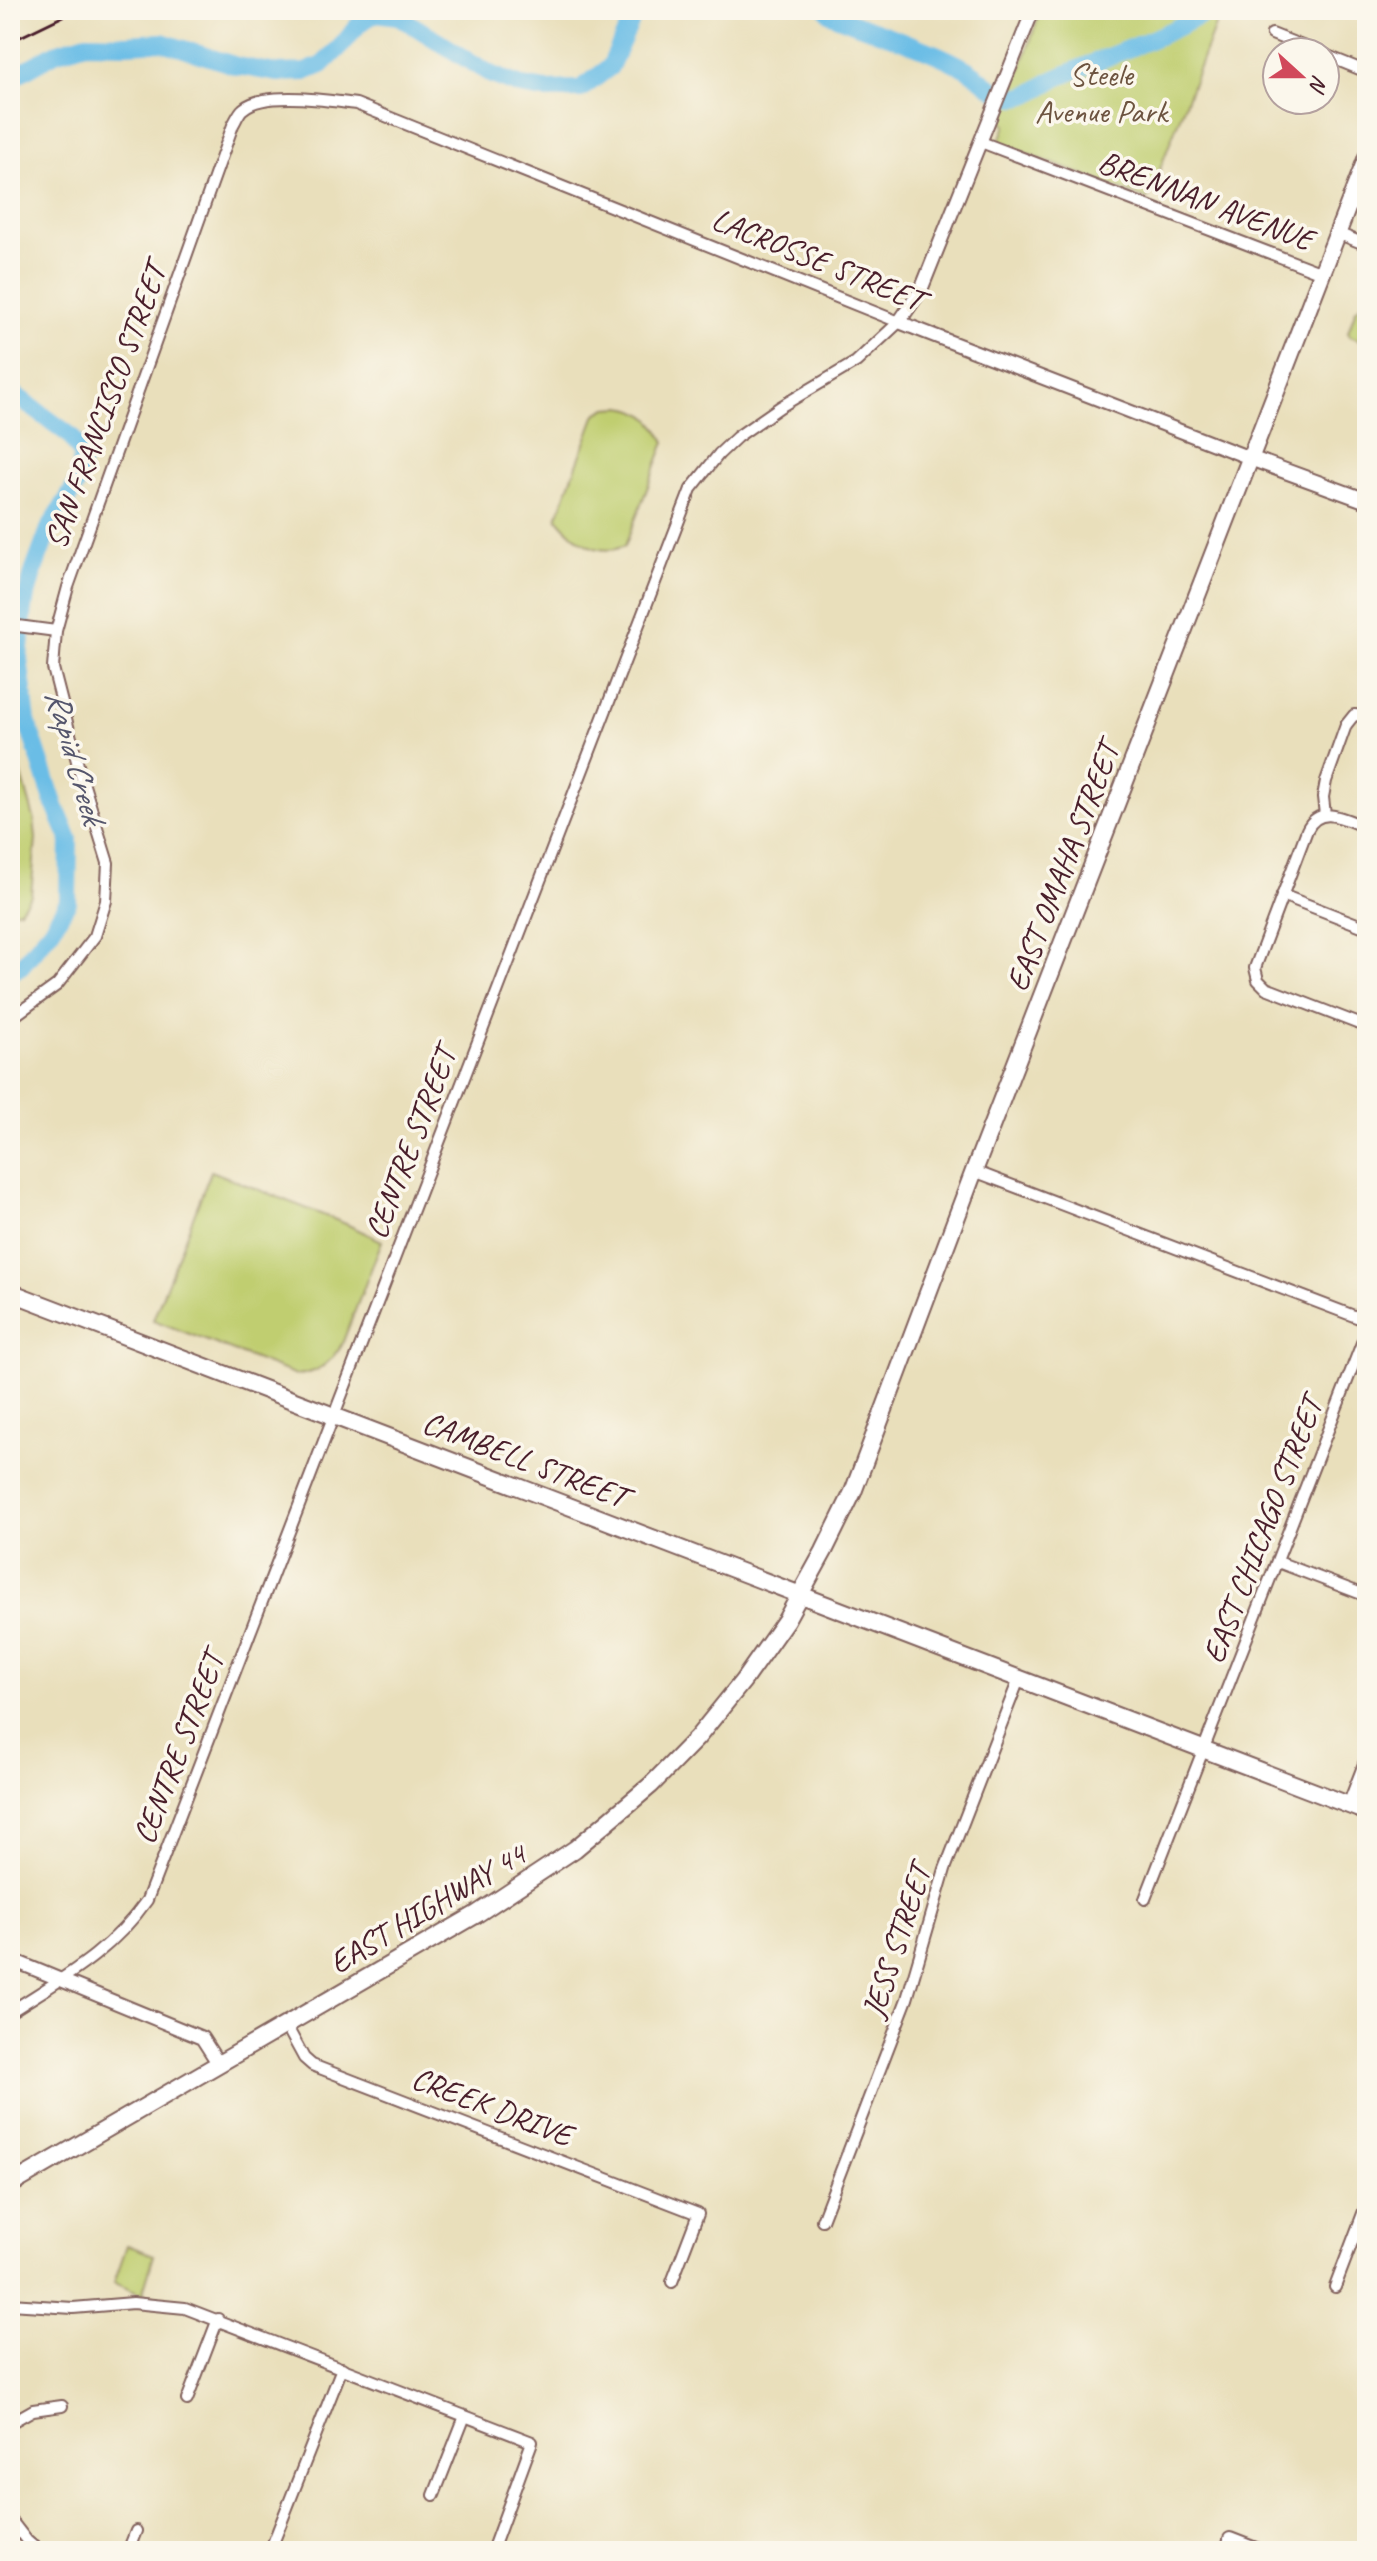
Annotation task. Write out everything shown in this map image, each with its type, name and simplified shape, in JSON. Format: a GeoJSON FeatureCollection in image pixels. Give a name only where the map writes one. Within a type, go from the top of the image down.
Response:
{"type":"FeatureCollection","features":[{"type":"Feature","properties":{"kind":"main road","name":"EAST OMAHA STREET"},"geometry":{"type":"LineString","coordinates":[[801,1595],[853,1492],[974,1171],[1367,157]]}},
{"type":"Feature","properties":{"kind":"main road","name":"LACROSSE STREET"},"geometry":{"type":"LineString","coordinates":[[1250,458],[1367,501]]}},
{"type":"Feature","properties":{"kind":"main road","name":"CAMBELL STREET"},"geometry":{"type":"LineString","coordinates":[[10,1292],[1367,1812]]}},
{"type":"Feature","properties":{"kind":"main road","name":"EAST HIGHWAY 44"},"geometry":{"type":"LineString","coordinates":[[10,2185],[517,1889],[602,1828],[651,1785],[697,1738],[743,1681],[801,1595]]}},
{"type":"Feature","properties":{"kind":"street"},"geometry":{"type":"LineString","coordinates":[[899,322],[921,290],[1033,10]]}},
{"type":"Feature","properties":{"kind":"street"},"geometry":{"type":"LineString","coordinates":[[1272,34],[1277,36]]}},
{"type":"Feature","properties":{"kind":"street"},"geometry":{"type":"LineString","coordinates":[[1341,61],[1367,72]]}},
{"type":"Feature","properties":{"kind":"street","name":"LACROSSE STREET"},"geometry":{"type":"LineString","coordinates":[[244,108],[265,100],[316,99],[356,104],[899,322],[1250,458]]}},
{"type":"Feature","properties":{"kind":"street","name":"SAN FRANCISCO STREET"},"geometry":{"type":"LineString","coordinates":[[10,1019],[57,985],[95,936],[106,901],[108,863],[53,668],[56,631],[68,587],[233,125],[244,108]]}},
{"type":"Feature","properties":{"kind":"street","name":"BRENNAN AVENUE"},"geometry":{"type":"LineString","coordinates":[[981,142],[1322,273]]}},
{"type":"Feature","properties":{"kind":"street"},"geometry":{"type":"LineString","coordinates":[[1337,233],[1367,245]]}},
{"type":"Feature","properties":{"kind":"street","name":"CENTRE STREET"},"geometry":{"type":"LineString","coordinates":[[10,2012],[64,1979],[112,1942],[147,1900],[691,489],[737,437],[780,407],[856,362],[899,322]]}},
{"type":"Feature","properties":{"kind":"street"},"geometry":{"type":"LineString","coordinates":[[10,625],[56,631]]}},
{"type":"Feature","properties":{"kind":"street"},"geometry":{"type":"LineString","coordinates":[[1325,815],[1323,797],[1326,781],[1346,725],[1354,715],[1367,716]]}},
{"type":"Feature","properties":{"kind":"street"},"geometry":{"type":"LineString","coordinates":[[1367,828],[1325,815],[1311,824],[1257,961],[1258,980],[1266,988],[1367,1027]]}},
{"type":"Feature","properties":{"kind":"street"},"geometry":{"type":"LineString","coordinates":[[1282,895],[1367,928]]}},
{"type":"Feature","properties":{"kind":"street"},"geometry":{"type":"LineString","coordinates":[[974,1171],[1367,1321]]}},
{"type":"Feature","properties":{"kind":"street","name":"EAST CHICAGO STREET"},"geometry":{"type":"LineString","coordinates":[[1145,1899],[1367,1330]]}},
{"type":"Feature","properties":{"kind":"street"},"geometry":{"type":"LineString","coordinates":[[1278,1562],[1367,1596]]}},
{"type":"Feature","properties":{"kind":"street","name":"JESS STREET"},"geometry":{"type":"LineString","coordinates":[[822,2220],[907,1999],[945,1869],[1019,1679]]}},
{"type":"Feature","properties":{"kind":"street"},"geometry":{"type":"LineString","coordinates":[[1348,1805],[1367,1756]]}},
{"type":"Feature","properties":{"kind":"street"},"geometry":{"type":"LineString","coordinates":[[10,1959],[202,2038],[218,2063]]}},
{"type":"Feature","properties":{"kind":"street","name":"CREEK DRIVE"},"geometry":{"type":"LineString","coordinates":[[286,2025],[304,2058],[312,2065],[698,2214],[672,2282]]}},
{"type":"Feature","properties":{"kind":"street"},"geometry":{"type":"LineString","coordinates":[[1335,2287],[1367,2203]]}},
{"type":"Feature","properties":{"kind":"street"},"geometry":{"type":"LineString","coordinates":[[10,2304],[73,2308],[133,2303],[185,2308],[532,2442],[492,2551]]}},
{"type":"Feature","properties":{"kind":"street"},"geometry":{"type":"LineString","coordinates":[[187,2400],[218,2319]]}},
{"type":"Feature","properties":{"kind":"street"},"geometry":{"type":"LineString","coordinates":[[270,2551],[342,2368]]}},
{"type":"Feature","properties":{"kind":"street"},"geometry":{"type":"LineString","coordinates":[[10,2423],[33,2410],[62,2406]]}},
{"type":"Feature","properties":{"kind":"street"},"geometry":{"type":"LineString","coordinates":[[434,2495],[465,2416]]}},
{"type":"Feature","properties":{"kind":"street"},"geometry":{"type":"LineString","coordinates":[[10,2519],[39,2551]]}},
{"type":"Feature","properties":{"kind":"street"},"geometry":{"type":"LineString","coordinates":[[128,2551],[136,2531]]}},
{"type":"Feature","properties":{"kind":"street"},"geometry":{"type":"LineString","coordinates":[[1228,2545],[1261,2551]]}},
{"type":"Feature","properties":{"kind":"green space","name":"Steele Avenue Park"},"geometry":{"type":"Polygon","coordinates":[[[1041,10],[1221,10],[1148,200],[999,143],[1006,125],[1002,123],[1041,10]]]}},
{"type":"Feature","properties":{"kind":"green space"},"geometry":{"type":"Polygon","coordinates":[[[1367,303],[1367,343],[1350,336],[1348,332],[1356,309],[1367,303]]]}},
{"type":"Feature","properties":{"kind":"green space"},"geometry":{"type":"Polygon","coordinates":[[[607,408],[637,410],[648,418],[665,442],[625,546],[605,550],[579,540],[557,518],[596,414],[607,408]]]}},
{"type":"Feature","properties":{"kind":"green space"},"geometry":{"type":"Polygon","coordinates":[[[10,733],[34,818],[36,839],[31,895],[20,910],[11,912],[10,733]]]}},
{"type":"Feature","properties":{"kind":"green space"},"geometry":{"type":"Polygon","coordinates":[[[211,1171],[382,1241],[342,1344],[317,1369],[296,1375],[153,1320],[211,1171]]]}},
{"type":"Feature","properties":{"kind":"green space"},"geometry":{"type":"Polygon","coordinates":[[[127,2245],[154,2255],[142,2295],[114,2283],[127,2245]]]}},
{"type":"Feature","properties":{"kind":"waterway","name":"Rapid Creek"},"geometry":{"type":"LineString","coordinates":[[10,79],[55,53],[86,43],[162,42],[237,66],[277,73],[305,72],[322,65],[359,24],[376,13],[398,16],[492,75],[521,86],[545,90],[581,89],[610,67],[636,10]]}},
{"type":"Feature","properties":{"kind":"waterway","name":"Rapid Creek"},"geometry":{"type":"LineString","coordinates":[[828,10],[831,14],[952,61],[996,90],[1015,97],[1031,93],[1053,80],[1153,39],[1210,10]]}},
{"type":"Feature","properties":{"kind":"waterway","name":"Rapid Creek"},"geometry":{"type":"LineString","coordinates":[[10,391],[71,436],[82,455],[79,480],[49,529],[34,570],[24,606],[19,659],[27,721],[69,839],[68,902],[51,930],[21,966],[10,973]]}},
{"type":"Feature","properties":{"kind":"railway"},"geometry":{"type":"LineString","coordinates":[[10,42],[76,10]]}}]}
